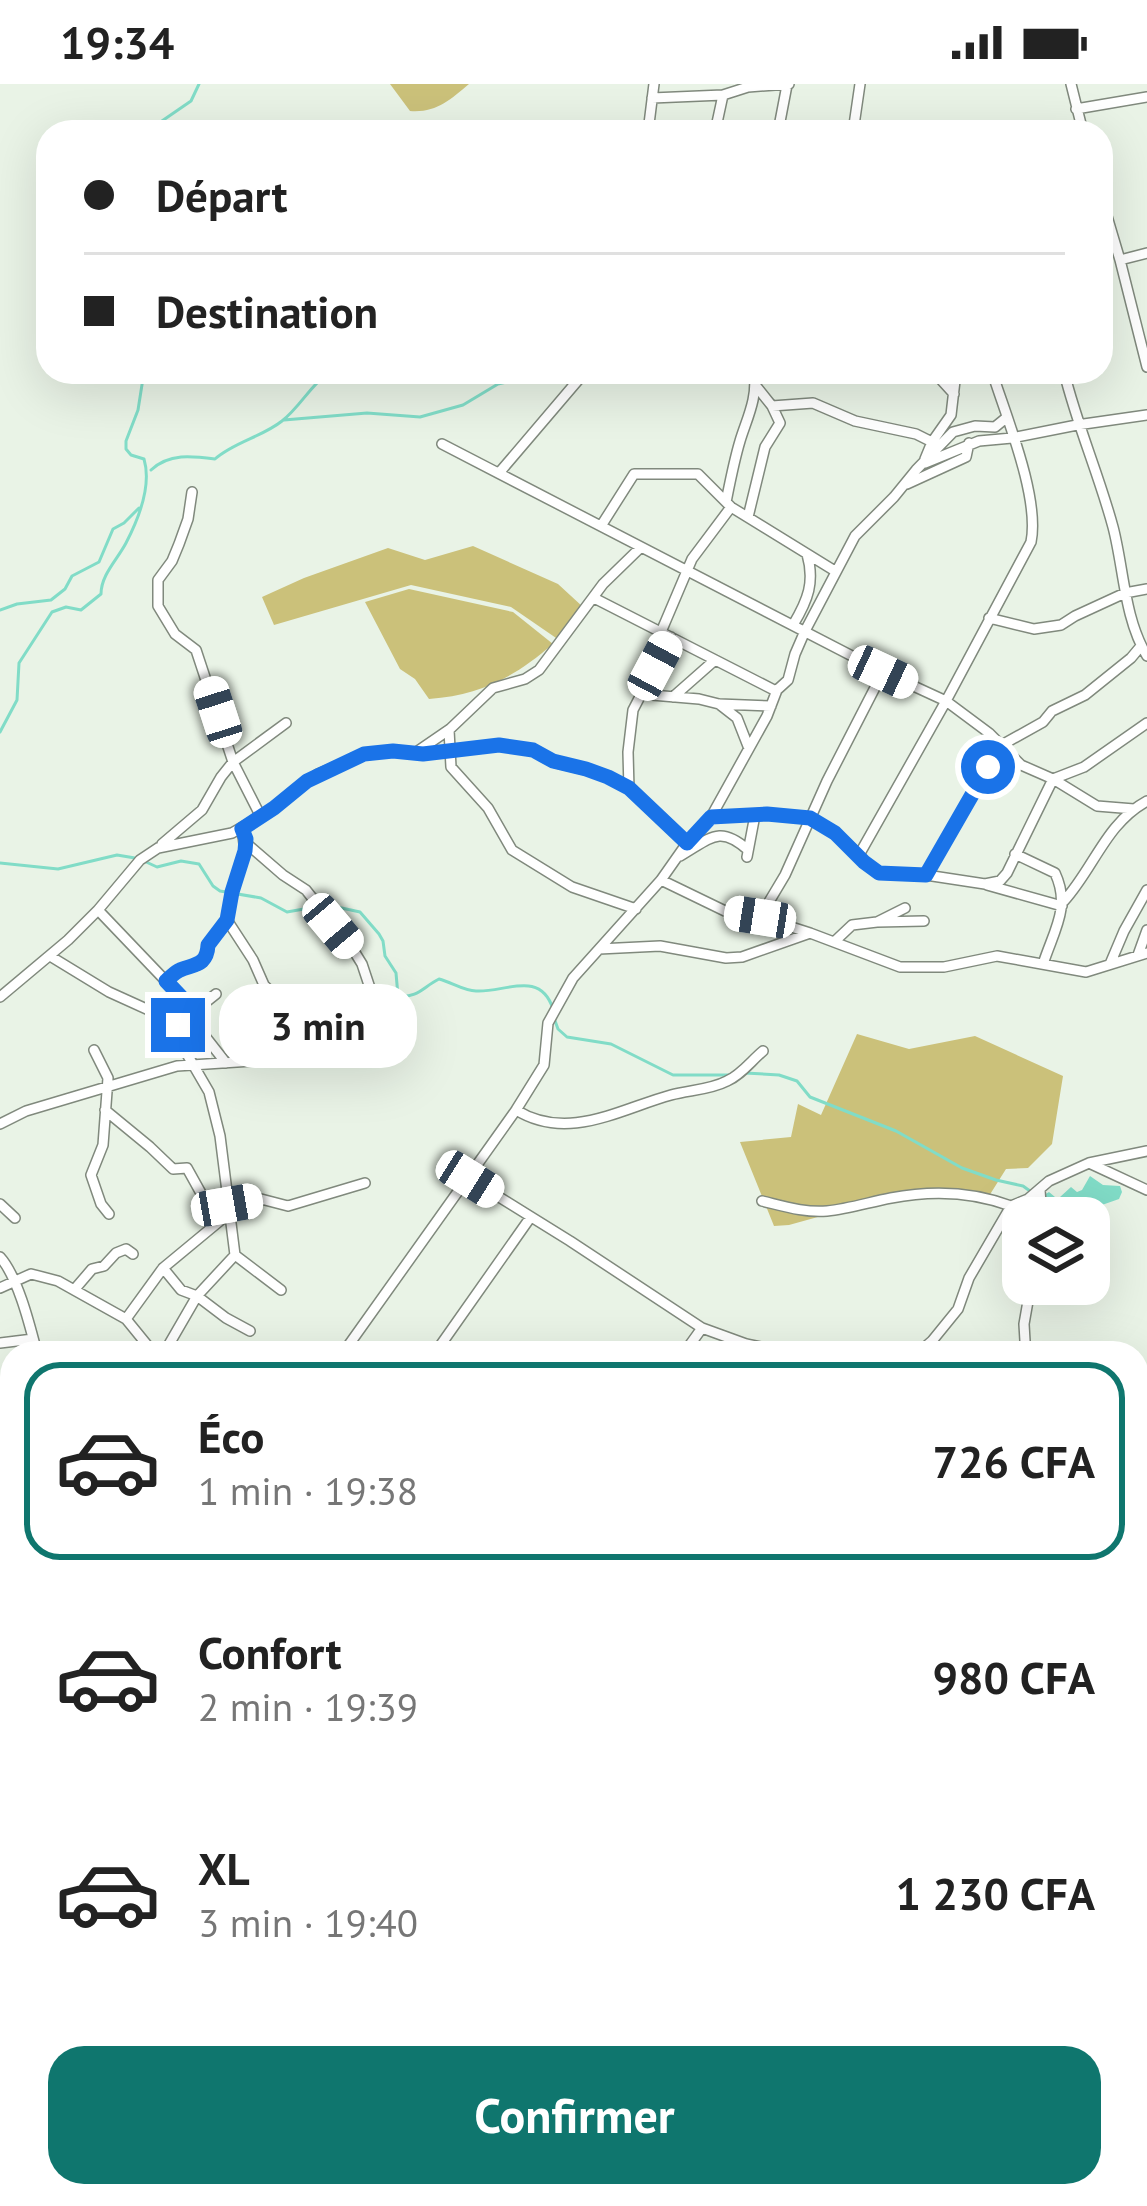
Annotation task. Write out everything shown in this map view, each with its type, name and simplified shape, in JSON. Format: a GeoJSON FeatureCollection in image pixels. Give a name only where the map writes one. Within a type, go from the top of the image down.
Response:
{"type":"FeatureCollection","features":[{"type":"Feature","properties":{"kind":"street"},"geometry":{"type":"LineString","coordinates":[[649,120],[654,84]]}},
{"type":"Feature","properties":{"kind":"street"},"geometry":{"type":"LineString","coordinates":[[652,98],[723,95],[748,87],[788,84],[780,120]]}},
{"type":"Feature","properties":{"kind":"street"},"geometry":{"type":"LineString","coordinates":[[855,120],[860,84]]}},
{"type":"Feature","properties":{"kind":"street"},"geometry":{"type":"LineString","coordinates":[[1071,84],[1079,120]]}},
{"type":"Feature","properties":{"kind":"street"},"geometry":{"type":"LineString","coordinates":[[718,120],[723,95]]}},
{"type":"Feature","properties":{"kind":"street"},"geometry":{"type":"LineString","coordinates":[[1076,109],[1147,97]]}},
{"type":"Feature","properties":{"kind":"street"},"geometry":{"type":"LineString","coordinates":[[1113,236],[1147,368]]}},
{"type":"Feature","properties":{"kind":"street"},"geometry":{"type":"LineString","coordinates":[[1120,260],[1147,253]]}},
{"type":"Feature","properties":{"kind":"street"},"geometry":{"type":"LineString","coordinates":[[499,473],[575,384]]}},
{"type":"Feature","properties":{"kind":"street"},"geometry":{"type":"LineString","coordinates":[[629,788],[633,710],[687,570],[729,504],[753,384]]}},
{"type":"Feature","properties":{"kind":"street"},"geometry":{"type":"LineString","coordinates":[[748,518],[765,447],[779,423],[759,384]]}},
{"type":"Feature","properties":{"kind":"street"},"geometry":{"type":"LineString","coordinates":[[945,384],[954,394]]}},
{"type":"Feature","properties":{"kind":"street"},"geometry":{"type":"LineString","coordinates":[[924,464],[932,442],[947,423],[955,384]]}},
{"type":"Feature","properties":{"kind":"street"},"geometry":{"type":"LineString","coordinates":[[859,854],[946,701],[1033,532],[1030,498],[996,384]]}},
{"type":"Feature","properties":{"kind":"street"},"geometry":{"type":"LineString","coordinates":[[926,875],[1000,746],[1084,695],[1144,651],[1125,593],[1111,521],[1067,384]]}},
{"type":"Feature","properties":{"kind":"street"},"geometry":{"type":"LineString","coordinates":[[772,406],[812,403],[855,421],[932,442]]}},
{"type":"Feature","properties":{"kind":"street"},"geometry":{"type":"LineString","coordinates":[[924,464],[969,443],[1147,415]]}},
{"type":"Feature","properties":{"kind":"street"},"geometry":{"type":"LineString","coordinates":[[352,1341],[517,1110],[544,1065],[548,1023],[573,978],[711,817],[776,691],[788,680],[795,654],[855,536],[958,429],[995,427],[1006,418]]}},
{"type":"Feature","properties":{"kind":"street"},"geometry":{"type":"LineString","coordinates":[[904,485],[966,457],[969,443]]}},
{"type":"Feature","properties":{"kind":"street"},"geometry":{"type":"LineString","coordinates":[[442,444],[946,701],[1025,767],[1097,806],[1134,809]]}},
{"type":"Feature","properties":{"kind":"street"},"geometry":{"type":"LineString","coordinates":[[601,526],[636,473],[693,472],[748,518],[835,571]]}},
{"type":"Feature","properties":{"kind":"street"},"geometry":{"type":"LineString","coordinates":[[192,493],[179,544],[158,580],[158,606],[175,634],[196,650],[233,762],[260,818]]}},
{"type":"Feature","properties":{"kind":"street"},"geometry":{"type":"LineString","coordinates":[[415,753],[449,730],[493,688],[539,670],[603,584],[640,548]]}},
{"type":"Feature","properties":{"kind":"street"},"geometry":{"type":"LineString","coordinates":[[793,625],[808,597],[812,571],[808,554]]}},
{"type":"Feature","properties":{"kind":"street"},"geometry":{"type":"LineString","coordinates":[[989,618],[1034,628],[1060,626],[1125,593],[1147,589]]}},
{"type":"Feature","properties":{"kind":"street"},"geometry":{"type":"LineString","coordinates":[[808,597],[819,603]]}},
{"type":"Feature","properties":{"kind":"street"},"geometry":{"type":"LineString","coordinates":[[594,598],[776,691]]}},
{"type":"Feature","properties":{"kind":"street"},"geometry":{"type":"LineString","coordinates":[[673,697],[716,660]]}},
{"type":"Feature","properties":{"kind":"street"},"geometry":{"type":"LineString","coordinates":[[760,917],[883,672]]}},
{"type":"Feature","properties":{"kind":"street"},"geometry":{"type":"LineString","coordinates":[[640,694],[754,704],[769,711]]}},
{"type":"Feature","properties":{"kind":"street"},"geometry":{"type":"LineString","coordinates":[[718,704],[737,718],[748,746]]}},
{"type":"Feature","properties":{"kind":"street"},"geometry":{"type":"LineString","coordinates":[[0,997],[98,910],[140,860],[202,810],[233,762],[286,723]]}},
{"type":"Feature","properties":{"kind":"street"},"geometry":{"type":"LineString","coordinates":[[985,884],[1007,873],[1053,779],[1084,767],[1147,724]]}},
{"type":"Feature","properties":{"kind":"street"},"geometry":{"type":"LineString","coordinates":[[449,730],[451,767],[488,808],[512,850],[572,887],[635,909]]}},
{"type":"Feature","properties":{"kind":"street"},"geometry":{"type":"LineString","coordinates":[[158,848],[242,829],[307,781],[356,757],[499,745],[533,750],[629,788],[687,843]]}},
{"type":"Feature","properties":{"kind":"street"},"geometry":{"type":"LineString","coordinates":[[1042,964],[1063,903],[1097,849],[1121,819],[1147,801]]}},
{"type":"Feature","properties":{"kind":"street"},"geometry":{"type":"LineString","coordinates":[[718,834],[733,837],[747,853],[755,815]]}},
{"type":"Feature","properties":{"kind":"street"},"geometry":{"type":"LineString","coordinates":[[676,858],[741,816]]}},
{"type":"Feature","properties":{"kind":"street"},"geometry":{"type":"LineString","coordinates":[[711,817],[810,818],[835,833],[879,873],[985,884],[1063,903]]}},
{"type":"Feature","properties":{"kind":"street"},"geometry":{"type":"LineString","coordinates":[[166,981],[183,968],[202,963],[208,945],[227,920],[246,843],[242,829]]}},
{"type":"Feature","properties":{"kind":"street"},"geometry":{"type":"LineString","coordinates":[[0,1124],[26,1111],[150,1073],[192,1064],[270,1062],[324,1054],[384,1030],[362,964],[314,897],[246,843]]}},
{"type":"Feature","properties":{"kind":"street"},"geometry":{"type":"LineString","coordinates":[[1015,854],[1055,873],[1063,903]]}},
{"type":"Feature","properties":{"kind":"street"},"geometry":{"type":"LineString","coordinates":[[661,880],[725,910],[810,933],[900,967],[944,968],[998,956],[1086,972],[1142,954],[1147,930]]}},
{"type":"Feature","properties":{"kind":"street"},"geometry":{"type":"LineString","coordinates":[[1110,964],[1147,890]]}},
{"type":"Feature","properties":{"kind":"street"},"geometry":{"type":"LineString","coordinates":[[878,922],[905,908]]}},
{"type":"Feature","properties":{"kind":"street"},"geometry":{"type":"LineString","coordinates":[[98,910],[183,999],[226,1063]]}},
{"type":"Feature","properties":{"kind":"street"},"geometry":{"type":"LineString","coordinates":[[227,920],[264,985],[308,1029],[324,1054]]}},
{"type":"Feature","properties":{"kind":"street"},"geometry":{"type":"LineString","coordinates":[[835,942],[853,926],[924,921]]}},
{"type":"Feature","properties":{"kind":"street"},"geometry":{"type":"LineString","coordinates":[[597,949],[660,946],[726,958],[810,933]]}},
{"type":"Feature","properties":{"kind":"street"},"geometry":{"type":"LineString","coordinates":[[50,956],[184,1030]]}},
{"type":"Feature","properties":{"kind":"street"},"geometry":{"type":"LineString","coordinates":[[216,994],[191,1014],[184,1030],[184,1049],[209,1092],[217,1120],[235,1255],[281,1289]]}},
{"type":"Feature","properties":{"kind":"street"},"geometry":{"type":"LineString","coordinates":[[94,1050],[108,1078],[103,1145],[91,1175],[101,1204],[110,1214]]}},
{"type":"Feature","properties":{"kind":"street"},"geometry":{"type":"LineString","coordinates":[[517,1110],[536,1121],[602,1120],[673,1094],[723,1083],[763,1051]]}},
{"type":"Feature","properties":{"kind":"street"},"geometry":{"type":"LineString","coordinates":[[105,1110],[172,1169],[187,1168],[217,1222]]}},
{"type":"Feature","properties":{"kind":"street"},"geometry":{"type":"LineString","coordinates":[[1031,1197],[1049,1181],[1089,1163],[1147,1150]]}},
{"type":"Feature","properties":{"kind":"street"},"geometry":{"type":"LineString","coordinates":[[1089,1163],[1147,1190]]}},
{"type":"Feature","properties":{"kind":"street"},"geometry":{"type":"LineString","coordinates":[[470,1179],[702,1328],[738,1341]]}},
{"type":"Feature","properties":{"kind":"street"},"geometry":{"type":"LineString","coordinates":[[126,1319],[164,1268],[228,1210],[261,1199],[288,1206],[365,1183]]}},
{"type":"Feature","properties":{"kind":"street"},"geometry":{"type":"LineString","coordinates":[[1040,1190],[1040,1197]]}},
{"type":"Feature","properties":{"kind":"street"},"geometry":{"type":"LineString","coordinates":[[762,1201],[824,1211],[948,1191],[1002,1203]]}},
{"type":"Feature","properties":{"kind":"street"},"geometry":{"type":"LineString","coordinates":[[0,1204],[15,1218]]}},
{"type":"Feature","properties":{"kind":"street"},"geometry":{"type":"LineString","coordinates":[[443,1341],[530,1217]]}},
{"type":"Feature","properties":{"kind":"street"},"geometry":{"type":"LineString","coordinates":[[932,1341],[958,1309],[969,1278],[1002,1221]]}},
{"type":"Feature","properties":{"kind":"street"},"geometry":{"type":"LineString","coordinates":[[74,1290],[92,1269],[104,1266],[116,1253],[126,1249],[133,1254]]}},
{"type":"Feature","properties":{"kind":"street"},"geometry":{"type":"LineString","coordinates":[[161,1341],[235,1255]]}},
{"type":"Feature","properties":{"kind":"street"},"geometry":{"type":"LineString","coordinates":[[0,1257],[15,1281],[33,1339],[16,1341]]}},
{"type":"Feature","properties":{"kind":"street"},"geometry":{"type":"LineString","coordinates":[[164,1268],[181,1290],[250,1331]]}},
{"type":"Feature","properties":{"kind":"street"},"geometry":{"type":"LineString","coordinates":[[0,1288],[31,1274],[44,1276],[126,1319],[145,1341]]}},
{"type":"Feature","properties":{"kind":"street"},"geometry":{"type":"LineString","coordinates":[[1023,1341],[1027,1305]]}},
{"type":"Feature","properties":{"kind":"street"},"geometry":{"type":"LineString","coordinates":[[693,1341],[702,1328]]}},
{"type":"Feature","properties":{"kind":"shaded area"},"geometry":{"type":"Polygon","coordinates":[[[390,84],[469,84],[442,104],[410,111],[390,84]]]}},
{"type":"Feature","properties":{"kind":"shaded area"},"geometry":{"type":"Polygon","coordinates":[[[473,546],[558,584],[583,607],[559,640],[511,607],[411,585],[274,625],[262,597],[388,548],[425,560],[473,546]]]}},
{"type":"Feature","properties":{"kind":"shaded area"},"geometry":{"type":"Polygon","coordinates":[[[409,589],[513,612],[553,644],[496,683],[429,699],[415,679],[400,669],[365,602],[409,589]]]}},
{"type":"Feature","properties":{"kind":"shaded area"},"geometry":{"type":"Polygon","coordinates":[[[857,1034],[909,1049],[975,1036],[1063,1076],[1052,1144],[1028,1168],[1006,1169],[989,1196],[897,1195],[774,1226],[740,1142],[791,1137],[798,1104],[821,1115],[857,1034]]]}},
{"type":"Feature","properties":{"kind":"water"},"geometry":{"type":"Polygon","coordinates":[[[1090,1176],[1103,1185],[1120,1186],[1122,1192],[1110,1202],[1110,1197],[1060,1197],[1071,1187],[1082,1190],[1090,1176]]]}},
{"type":"Feature","properties":{"kind":"waterway"},"geometry":{"type":"LineString","coordinates":[[163,120],[191,101],[199,84]]}},
{"type":"Feature","properties":{"kind":"waterway"},"geometry":{"type":"LineString","coordinates":[[0,732],[17,700],[19,663],[52,612],[66,607],[81,610],[101,594],[135,523],[143,502],[146,469],[144,459],[126,449],[126,441],[142,384]]}},
{"type":"Feature","properties":{"kind":"waterway"},"geometry":{"type":"LineString","coordinates":[[151,470],[173,458],[215,459],[274,427],[316,384]]}},
{"type":"Feature","properties":{"kind":"waterway"},"geometry":{"type":"LineString","coordinates":[[284,420],[367,413],[420,417],[463,405],[498,384]]}},
{"type":"Feature","properties":{"kind":"waterway"},"geometry":{"type":"LineString","coordinates":[[0,610],[51,600],[72,576],[99,562],[113,529],[139,508]]}},
{"type":"Feature","properties":{"kind":"waterway"},"geometry":{"type":"LineString","coordinates":[[0,863],[58,869],[117,855],[135,858]]}},
{"type":"Feature","properties":{"kind":"waterway"},"geometry":{"type":"LineString","coordinates":[[144,861],[157,867],[181,861],[199,864],[220,891],[261,898],[287,912],[315,907]]}},
{"type":"Feature","properties":{"kind":"waterway"},"geometry":{"type":"LineString","coordinates":[[325,908],[360,912],[379,934],[396,973],[398,996],[416,994],[439,979],[476,991],[530,986],[547,997],[553,1009]]}},
{"type":"Feature","properties":{"kind":"waterway"},"geometry":{"type":"LineString","coordinates":[[554,1018],[567,1037],[611,1044],[673,1075],[729,1075]]}},
{"type":"Feature","properties":{"kind":"waterway"},"geometry":{"type":"LineString","coordinates":[[745,1073],[797,1081],[810,1097],[896,1131],[962,1168],[1030,1191]]}},
{"type":"Feature","properties":{"kind":"route"},"geometry":{"type":"LineString","coordinates":[[178,1025],[184,1030],[191,1014],[166,981],[183,968],[202,963],[208,945],[227,920],[245,851],[242,829],[318,774],[364,754],[423,754],[499,745],[533,750],[629,788],[687,843],[711,817],[810,818],[835,833],[879,873],[926,875],[988,767]]}}]}
